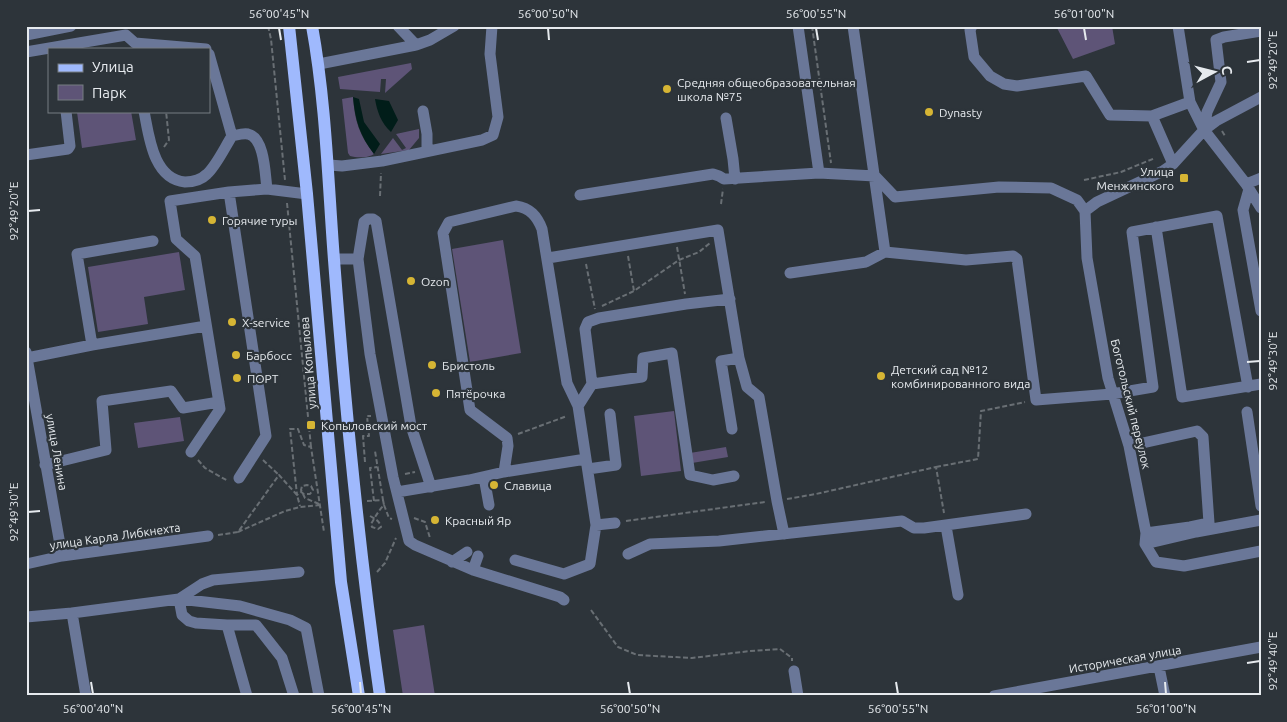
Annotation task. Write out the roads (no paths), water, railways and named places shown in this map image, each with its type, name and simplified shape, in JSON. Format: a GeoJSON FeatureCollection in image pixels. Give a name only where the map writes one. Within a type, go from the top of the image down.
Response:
{"type":"FeatureCollection","features":[{"type":"Feature","properties":{"kind":"main road","name":"улица Копылова"},"geometry":{"type":"LineString","coordinates":[[290,26],[307,194],[341,582],[359,696]]}},
{"type":"Feature","properties":{"kind":"main road"},"geometry":{"type":"LineString","coordinates":[[312,26],[319,64],[329,165],[334,259],[356,515],[380,696]]}},
{"type":"Feature","properties":{"kind":"street"},"geometry":{"type":"LineString","coordinates":[[26,35],[71,26]]}},
{"type":"Feature","properties":{"kind":"street"},"geometry":{"type":"LineString","coordinates":[[398,26],[416,45]]}},
{"type":"Feature","properties":{"kind":"street"},"geometry":{"type":"LineString","coordinates":[[319,64],[416,45],[430,40],[454,26]]}},
{"type":"Feature","properties":{"kind":"street"},"geometry":{"type":"LineString","coordinates":[[329,165],[342,166],[382,161],[482,140],[493,135],[498,117],[490,54],[492,26]]}},
{"type":"Feature","properties":{"kind":"street"},"geometry":{"type":"LineString","coordinates":[[798,26],[819,173]]}},
{"type":"Feature","properties":{"kind":"street"},"geometry":{"type":"LineString","coordinates":[[853,26],[885,252]]}},
{"type":"Feature","properties":{"kind":"street"},"geometry":{"type":"LineString","coordinates":[[972,26],[970,30],[974,57],[990,76],[1004,84],[1017,86],[1086,76],[1110,115],[1152,116],[1190,102]]}},
{"type":"Feature","properties":{"kind":"street"},"geometry":{"type":"LineString","coordinates":[[1178,26],[1190,102],[1204,130],[1248,187],[1261,208]]}},
{"type":"Feature","properties":{"kind":"street"},"geometry":{"type":"LineString","coordinates":[[1204,130],[1207,112],[1221,82],[1216,40],[1261,31]]}},
{"type":"Feature","properties":{"kind":"street"},"geometry":{"type":"LineString","coordinates":[[50,48],[126,35],[135,46],[182,48]]}},
{"type":"Feature","properties":{"kind":"street"},"geometry":{"type":"LineString","coordinates":[[26,52],[48,48]]}},
{"type":"Feature","properties":{"kind":"street"},"geometry":{"type":"LineString","coordinates":[[210,58],[232,136]]}},
{"type":"Feature","properties":{"kind":"street"},"geometry":{"type":"LineString","coordinates":[[580,195],[712,174],[729,179],[833,173],[875,176],[894,197],[998,187],[1051,188],[1077,200],[1085,212],[1097,202],[1163,171],[1173,164],[1204,130],[1216,121],[1261,97]]}},
{"type":"Feature","properties":{"kind":"street"},"geometry":{"type":"LineString","coordinates":[[423,111],[428,151]]}},
{"type":"Feature","properties":{"kind":"street"},"geometry":{"type":"LineString","coordinates":[[26,155],[68,149],[70,146],[66,112]]}},
{"type":"Feature","properties":{"kind":"street"},"geometry":{"type":"LineString","coordinates":[[144,112],[156,157],[167,174],[175,180],[192,182],[207,174],[232,136],[247,133],[254,136],[260,143],[267,189]]}},
{"type":"Feature","properties":{"kind":"street"},"geometry":{"type":"LineString","coordinates":[[1152,116],[1173,164]]}},
{"type":"Feature","properties":{"kind":"street"},"geometry":{"type":"LineString","coordinates":[[726,118],[733,159],[729,179]]}},
{"type":"Feature","properties":{"kind":"street"},"geometry":{"type":"LineString","coordinates":[[1261,178],[1248,187],[1243,210],[1261,311]]}},
{"type":"Feature","properties":{"kind":"street"},"geometry":{"type":"LineString","coordinates":[[191,452],[220,409],[194,256],[176,239],[170,201],[229,192],[267,189],[307,194]]}},
{"type":"Feature","properties":{"kind":"street"},"geometry":{"type":"LineString","coordinates":[[229,192],[266,436],[239,478]]}},
{"type":"Feature","properties":{"kind":"street"},"geometry":{"type":"LineString","coordinates":[[504,472],[508,446],[507,438],[470,410],[443,233],[449,222],[516,206],[523,207],[537,217],[542,229],[567,383],[578,409],[596,525],[590,564],[564,574],[515,560]]}},
{"type":"Feature","properties":{"kind":"street","name":"Боготольский переулок"},"geometry":{"type":"LineString","coordinates":[[1085,212],[1087,258],[1112,394],[1129,446],[1146,538]]}},
{"type":"Feature","properties":{"kind":"street"},"geometry":{"type":"LineString","coordinates":[[790,273],[866,262],[885,252],[966,260],[1013,256],[1017,259],[1036,400],[1112,394],[1153,387],[1132,232],[1217,216],[1248,387]]}},
{"type":"Feature","properties":{"kind":"street"},"geometry":{"type":"LineString","coordinates":[[431,487],[411,426],[376,221],[368,219],[364,222],[358,259],[370,354],[393,477],[409,541],[473,570],[560,597],[564,600]]}},
{"type":"Feature","properties":{"kind":"street"},"geometry":{"type":"LineString","coordinates":[[1156,227],[1182,396],[1261,384]]}},
{"type":"Feature","properties":{"kind":"street"},"geometry":{"type":"LineString","coordinates":[[548,258],[718,230],[739,358],[747,387],[759,397],[784,534]]}},
{"type":"Feature","properties":{"kind":"street"},"geometry":{"type":"LineString","coordinates":[[92,345],[76,254],[153,242]]}},
{"type":"Feature","properties":{"kind":"street"},"geometry":{"type":"LineString","coordinates":[[334,259],[358,259]]}},
{"type":"Feature","properties":{"kind":"street"},"geometry":{"type":"LineString","coordinates":[[578,409],[592,384],[585,329],[588,322],[595,318],[730,299]]}},
{"type":"Feature","properties":{"kind":"street"},"geometry":{"type":"LineString","coordinates":[[27,355],[206,326]]}},
{"type":"Feature","properties":{"kind":"street"},"geometry":{"type":"LineString","coordinates":[[592,384],[642,377],[642,358],[672,354],[690,475],[713,480],[734,476]]}},
{"type":"Feature","properties":{"kind":"street","name":"улица Ленина"},"geometry":{"type":"LineString","coordinates":[[27,355],[62,556]]}},
{"type":"Feature","properties":{"kind":"street"},"geometry":{"type":"LineString","coordinates":[[732,429],[721,361],[739,358]]}},
{"type":"Feature","properties":{"kind":"street"},"geometry":{"type":"LineString","coordinates":[[45,465],[106,450],[102,401],[171,391],[183,408],[219,402]]}},
{"type":"Feature","properties":{"kind":"street"},"geometry":{"type":"LineString","coordinates":[[1247,412],[1261,506]]}},
{"type":"Feature","properties":{"kind":"street"},"geometry":{"type":"LineString","coordinates":[[398,492],[504,472],[587,464],[616,465],[610,414]]}},
{"type":"Feature","properties":{"kind":"street"},"geometry":{"type":"LineString","coordinates":[[1129,446],[1197,431],[1203,438],[1209,523],[1146,538]]}},
{"type":"Feature","properties":{"kind":"street"},"geometry":{"type":"LineString","coordinates":[[484,477],[489,505]]}},
{"type":"Feature","properties":{"kind":"street"},"geometry":{"type":"LineString","coordinates":[[628,554],[650,544],[719,541],[902,521],[914,528],[946,526],[1026,514]]}},
{"type":"Feature","properties":{"kind":"street"},"geometry":{"type":"LineString","coordinates":[[1146,538],[1196,532],[1261,520]]}},
{"type":"Feature","properties":{"kind":"street"},"geometry":{"type":"LineString","coordinates":[[596,525],[615,523]]}},
{"type":"Feature","properties":{"kind":"street"},"geometry":{"type":"LineString","coordinates":[[946,526],[958,595]]}},
{"type":"Feature","properties":{"kind":"street","name":"улица Карла Либкнехта"},"geometry":{"type":"LineString","coordinates":[[26,564],[62,556],[208,536]]}},
{"type":"Feature","properties":{"kind":"street"},"geometry":{"type":"LineString","coordinates":[[1146,538],[1156,562],[1184,566],[1261,550]]}},
{"type":"Feature","properties":{"kind":"street"},"geometry":{"type":"LineString","coordinates":[[452,562],[473,554],[473,570]]}},
{"type":"Feature","properties":{"kind":"street"},"geometry":{"type":"LineString","coordinates":[[179,599],[202,584],[213,580],[299,572]]}},
{"type":"Feature","properties":{"kind":"street"},"geometry":{"type":"LineString","coordinates":[[179,599],[182,615],[189,621],[228,625],[256,625],[282,658],[294,696]]}},
{"type":"Feature","properties":{"kind":"street"},"geometry":{"type":"LineString","coordinates":[[26,617],[179,599],[240,606],[290,620],[306,628],[319,696]]}},
{"type":"Feature","properties":{"kind":"street"},"geometry":{"type":"LineString","coordinates":[[72,613],[86,696]]}},
{"type":"Feature","properties":{"kind":"street"},"geometry":{"type":"LineString","coordinates":[[228,625],[247,696]]}},
{"type":"Feature","properties":{"kind":"street","name":"Историческая улица"},"geometry":{"type":"LineString","coordinates":[[994,696],[1261,647]]}},
{"type":"Feature","properties":{"kind":"street"},"geometry":{"type":"LineString","coordinates":[[1159,667],[1165,696]]}},
{"type":"Feature","properties":{"kind":"street"},"geometry":{"type":"LineString","coordinates":[[794,671],[798,696]]}},
{"type":"Feature","properties":{"kind":"place","name":"Средняя общеобразовательная школа №75"},"geometry":{"type":"Point","coordinates":[667,89]}},
{"type":"Feature","properties":{"kind":"place","name":"Dynasty"},"geometry":{"type":"Point","coordinates":[929,112]}},
{"type":"Feature","properties":{"kind":"place","name":"Улица Менжинского"},"geometry":{"type":"Point","coordinates":[1184,178]}},
{"type":"Feature","properties":{"kind":"place","name":"Горячие туры"},"geometry":{"type":"Point","coordinates":[212,220]}},
{"type":"Feature","properties":{"kind":"place","name":"Ozon"},"geometry":{"type":"Point","coordinates":[411,281]}},
{"type":"Feature","properties":{"kind":"place","name":"X-service"},"geometry":{"type":"Point","coordinates":[232,322]}},
{"type":"Feature","properties":{"kind":"place","name":"Барбосс"},"geometry":{"type":"Point","coordinates":[236,355]}},
{"type":"Feature","properties":{"kind":"place","name":"Бристоль"},"geometry":{"type":"Point","coordinates":[432,365]}},
{"type":"Feature","properties":{"kind":"place","name":"Детский сад №12 комбинированного вида"},"geometry":{"type":"Point","coordinates":[881,376]}},
{"type":"Feature","properties":{"kind":"place","name":"ПОРТ"},"geometry":{"type":"Point","coordinates":[237,378]}},
{"type":"Feature","properties":{"kind":"place","name":"Пятёрочка"},"geometry":{"type":"Point","coordinates":[436,393]}},
{"type":"Feature","properties":{"kind":"place","name":"Копыловский мост"},"geometry":{"type":"Point","coordinates":[311,425]}},
{"type":"Feature","properties":{"kind":"place","name":"Славица"},"geometry":{"type":"Point","coordinates":[494,485]}},
{"type":"Feature","properties":{"kind":"place","name":"Красный Яр"},"geometry":{"type":"Point","coordinates":[435,520]}}]}
